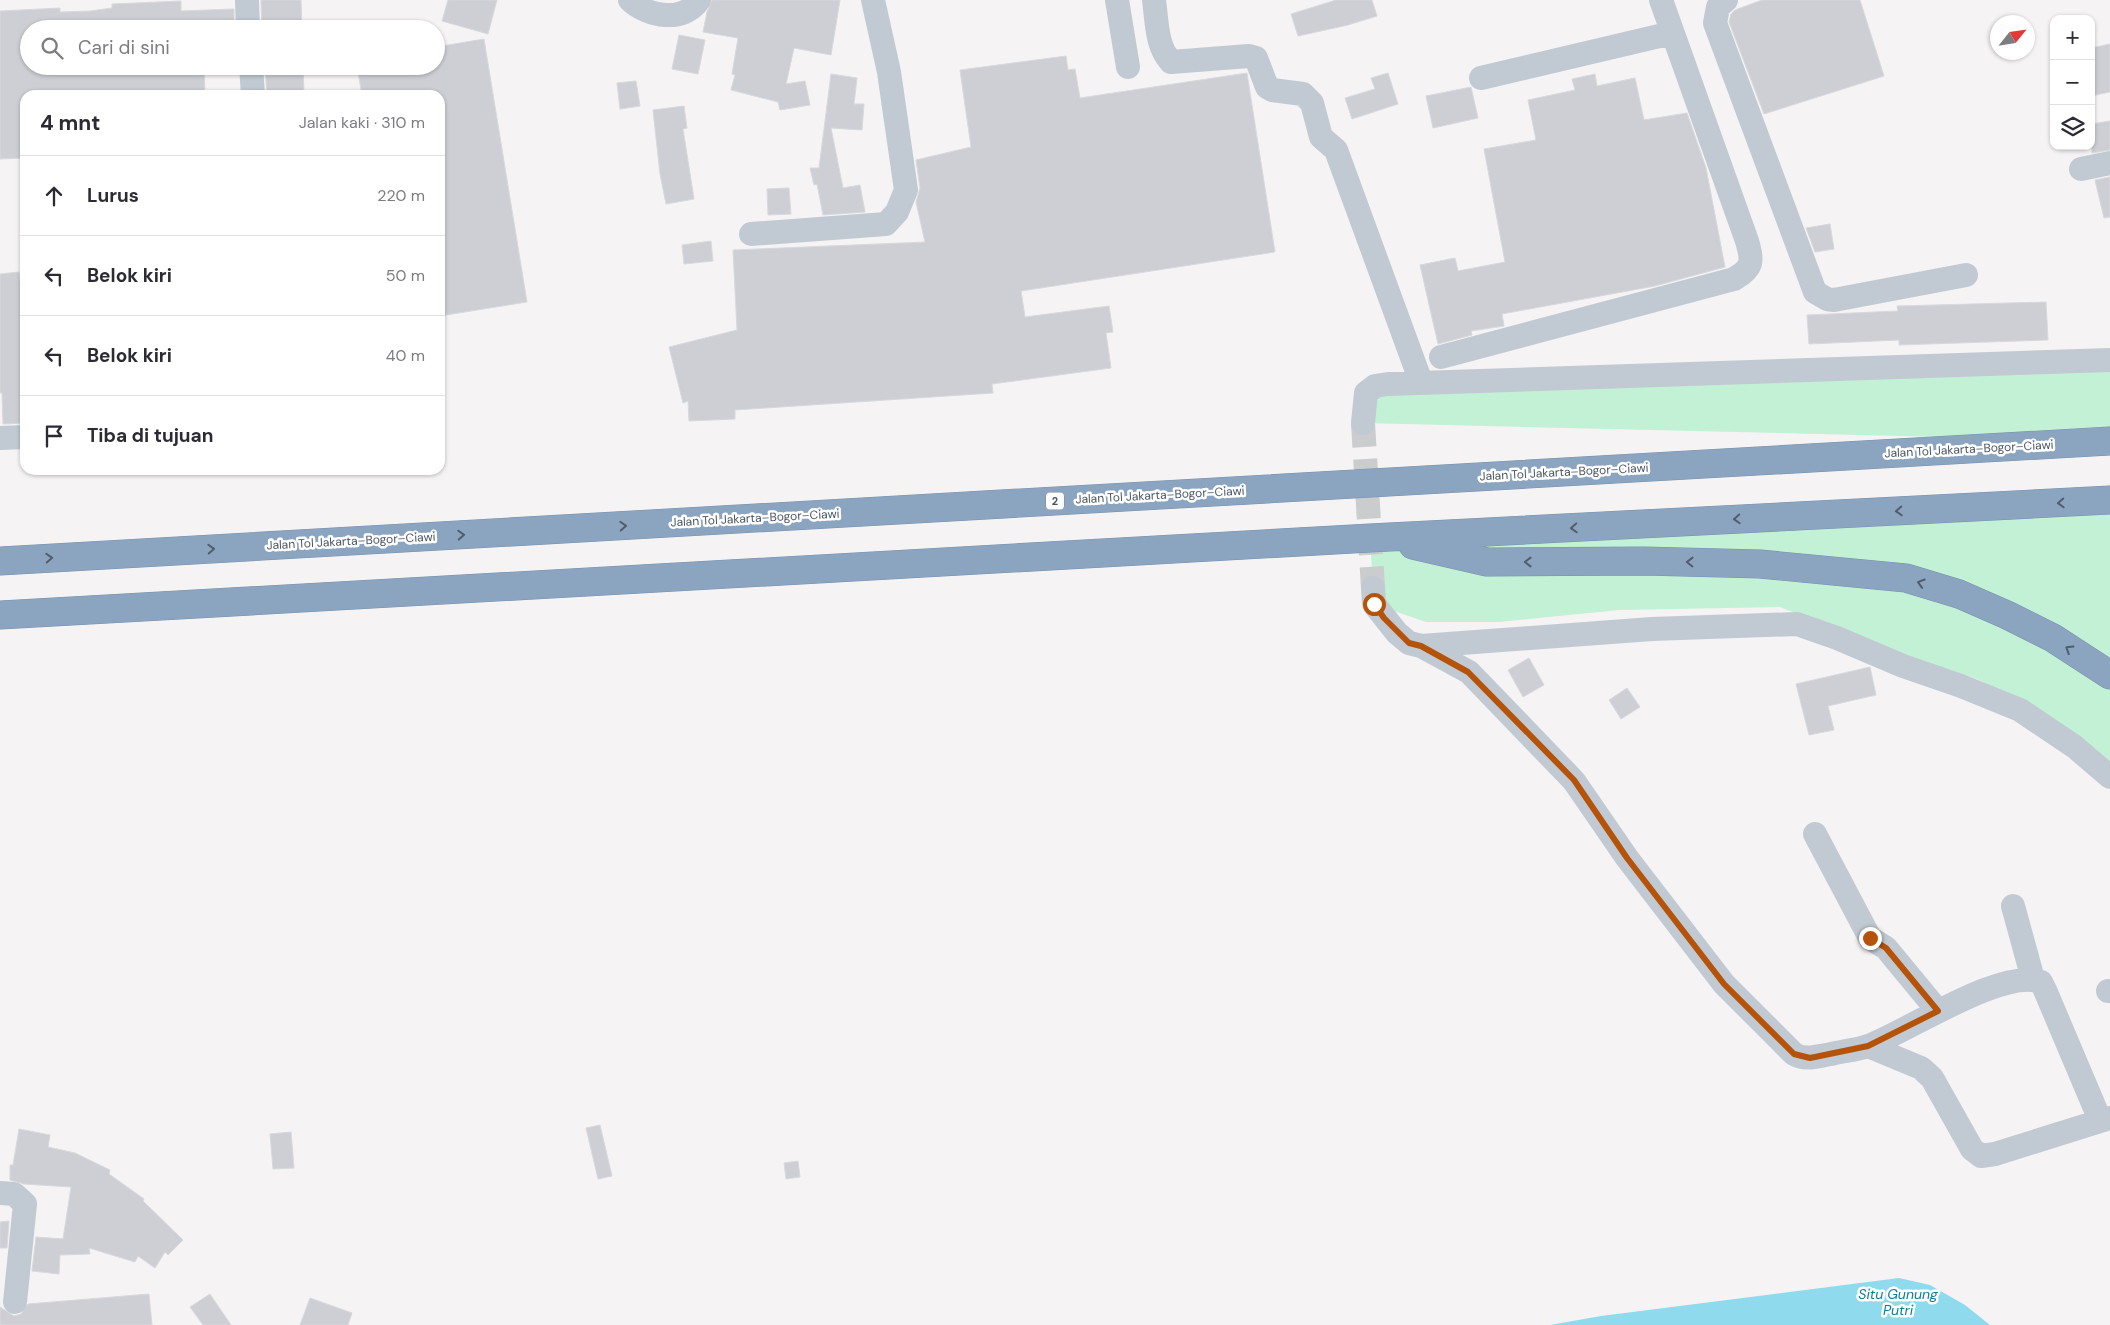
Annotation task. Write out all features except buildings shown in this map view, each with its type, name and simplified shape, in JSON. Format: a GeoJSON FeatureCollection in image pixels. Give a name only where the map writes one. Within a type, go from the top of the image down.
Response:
{"type":"FeatureCollection","features":[{"type":"Feature","properties":{"kind":"highway","name":"Jalan Tol Jakarta–Bogor–Ciawi"},"geometry":{"type":"LineString","coordinates":[[0,561],[2110,441]]}},
{"type":"Feature","properties":{"kind":"highway"},"geometry":{"type":"LineString","coordinates":[[0,615],[1382,538],[2110,500]]}},
{"type":"Feature","properties":{"kind":"highway"},"geometry":{"type":"LineString","coordinates":[[1382,538],[1487,562],[1644,561],[1760,564],[1906,578],[1959,594],[2007,615],[2053,638],[2110,676]]}},
{"type":"Feature","properties":{"kind":"street"},"geometry":{"type":"LineString","coordinates":[[247,0],[248,20]]}},
{"type":"Feature","properties":{"kind":"street"},"geometry":{"type":"LineString","coordinates":[[630,0],[645,9],[675,16],[691,9],[699,0]]}},
{"type":"Feature","properties":{"kind":"street"},"geometry":{"type":"LineString","coordinates":[[752,234],[886,224],[897,212],[906,190],[889,72],[872,0]]}},
{"type":"Feature","properties":{"kind":"street"},"geometry":{"type":"LineString","coordinates":[[1117,0],[1128,67]]}},
{"type":"Feature","properties":{"kind":"street"},"geometry":{"type":"LineString","coordinates":[[1154,0],[1160,42],[1164,54],[1171,62],[1249,56],[1256,58],[1267,86],[1272,90],[1303,94],[1312,102],[1321,137],[1336,150],[1421,382]]}},
{"type":"Feature","properties":{"kind":"street"},"geometry":{"type":"LineString","coordinates":[[1441,357],[1734,279],[1746,272],[1751,262],[1748,241],[1661,0]]}},
{"type":"Feature","properties":{"kind":"street"},"geometry":{"type":"LineString","coordinates":[[1726,0],[1718,7],[1715,23],[1815,292],[1820,296],[1834,300],[1966,275]]}},
{"type":"Feature","properties":{"kind":"street"},"geometry":{"type":"LineString","coordinates":[[1482,78],[1672,33]]}},
{"type":"Feature","properties":{"kind":"street"},"geometry":{"type":"LineString","coordinates":[[252,75],[253,90]]}},
{"type":"Feature","properties":{"kind":"street"},"geometry":{"type":"LineString","coordinates":[[2081,169],[2110,163]]}},
{"type":"Feature","properties":{"kind":"street"},"geometry":{"type":"LineString","coordinates":[[1363,423],[1366,393],[1370,389],[1375,386],[1421,382],[2110,360]]}},
{"type":"Feature","properties":{"kind":"street"},"geometry":{"type":"LineString","coordinates":[[0,438],[20,437]]}},
{"type":"Feature","properties":{"kind":"street"},"geometry":{"type":"LineString","coordinates":[[1373,588],[1374,604],[1384,618],[1409,643],[1421,646],[1468,672],[1574,780],[1627,858],[1724,984],[1794,1054],[1810,1058],[1868,1046],[1938,1011],[2018,980],[2033,979],[2041,982],[2105,1119],[1995,1154],[1981,1156],[1972,1149],[1932,1078],[1921,1068],[1868,1046]]}},
{"type":"Feature","properties":{"kind":"street"},"geometry":{"type":"LineString","coordinates":[[1421,646],[1652,629],[1797,624],[2020,710],[2075,747],[2110,777]]}},
{"type":"Feature","properties":{"kind":"street"},"geometry":{"type":"LineString","coordinates":[[1815,834],[1870,938],[1886,948],[1938,1011]]}},
{"type":"Feature","properties":{"kind":"street"},"geometry":{"type":"LineString","coordinates":[[2013,906],[2033,979]]}},
{"type":"Feature","properties":{"kind":"street"},"geometry":{"type":"LineString","coordinates":[[0,1193],[14,1194],[25,1204],[15,1302]]}},
{"type":"Feature","properties":{"kind":"green space"},"geometry":{"type":"Polygon","coordinates":[[[2110,360],[2110,441],[1363,423],[1366,393],[2110,360]]]}},
{"type":"Feature","properties":{"kind":"green space"},"geometry":{"type":"Polygon","coordinates":[[[2110,500],[2110,766],[2043,714],[1977,679],[1877,646],[1780,607],[1619,610],[1499,622],[1426,622],[1374,604],[1370,538],[2110,500]]]}},
{"type":"Feature","properties":{"kind":"water","name":"Situ Gunung Putri"},"geometry":{"type":"Polygon","coordinates":[[[1899,1278],[1930,1285],[1965,1305],[1990,1325],[1550,1325],[1601,1316],[1899,1278]]]}},
{"type":"Feature","properties":{"kind":"tunnel"},"geometry":{"type":"LineString","coordinates":[[1363,423],[1373,588]]}},
{"type":"Feature","properties":{"kind":"route"},"geometry":{"type":"LineString","coordinates":[[1374,604],[1384,618],[1409,643],[1421,646],[1468,672],[1574,780],[1627,858],[1724,984],[1794,1054],[1801,1058],[1810,1058],[1868,1046],[1938,1011],[1886,948],[1870,938]]}}]}
